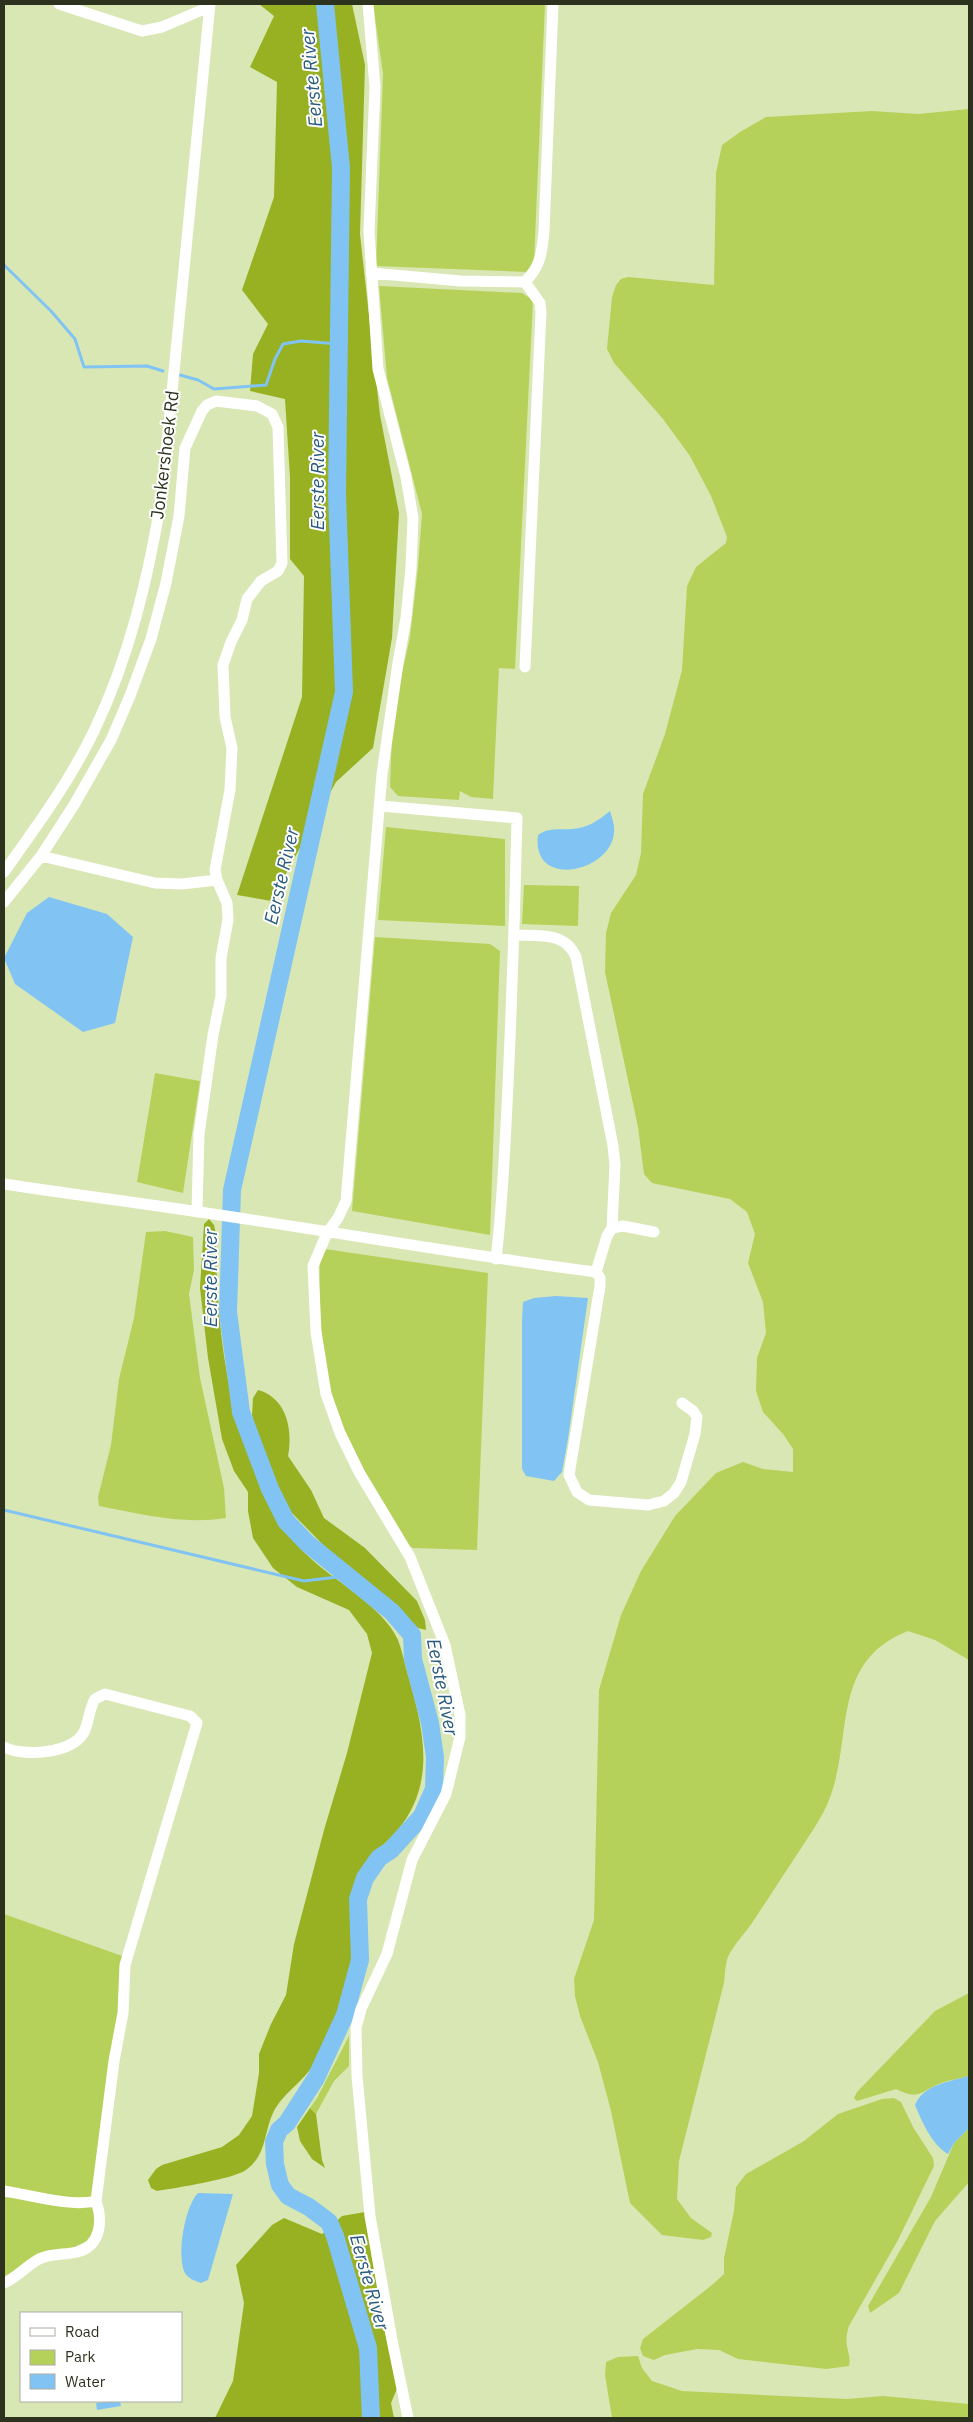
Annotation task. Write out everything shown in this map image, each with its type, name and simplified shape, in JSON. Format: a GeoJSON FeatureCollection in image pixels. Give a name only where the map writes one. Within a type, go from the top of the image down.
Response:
{"type":"FeatureCollection","features":[{"type":"Feature","properties":{"kind":"street"},"geometry":{"type":"LineString","coordinates":[[59,4],[142,31],[162,27],[209,5]]}},
{"type":"Feature","properties":{"kind":"street"},"geometry":{"type":"LineString","coordinates":[[368,4],[375,87],[369,201],[371,272],[378,369],[404,469],[413,518],[411,568],[406,618],[387,729],[346,1201],[338,1218],[326,1233],[315,1257],[312,1274],[316,1332],[326,1394],[340,1433],[359,1472],[410,1557],[445,1645],[460,1715],[460,1737],[446,1794],[412,1860],[387,1954],[361,2009],[356,2028],[357,2076],[370,2216],[388,2322],[408,2418]]}},
{"type":"Feature","properties":{"kind":"street"},"geometry":{"type":"LineString","coordinates":[[371,272],[461,281],[525,282],[538,268],[542,254],[553,4]]}},
{"type":"Feature","properties":{"kind":"street","name":"Jonkershoek Rd"},"geometry":{"type":"LineString","coordinates":[[4,872],[62,790],[94,732],[119,672],[138,613],[155,537],[162,494],[209,5]]}},
{"type":"Feature","properties":{"kind":"street"},"geometry":{"type":"LineString","coordinates":[[525,282],[540,303],[541,312],[525,667]]}},
{"type":"Feature","properties":{"kind":"street"},"geometry":{"type":"LineString","coordinates":[[4,902],[41,856],[77,800],[111,740],[142,667],[151,639],[172,553],[179,516],[186,441],[207,405],[216,402],[240,403],[266,409],[272,414],[278,427],[283,540],[280,568],[261,581],[247,599],[242,620],[223,664],[225,717],[232,748],[231,780],[216,870],[217,880],[227,903],[228,920],[222,958],[221,996],[213,1036],[199,1134],[197,1212]]}},
{"type":"Feature","properties":{"kind":"street"},"geometry":{"type":"LineString","coordinates":[[381,806],[516,818],[514,935],[502,1215],[496,1259]]}},
{"type":"Feature","properties":{"kind":"street"},"geometry":{"type":"LineString","coordinates":[[41,856],[155,883],[182,884],[217,880]]}},
{"type":"Feature","properties":{"kind":"street"},"geometry":{"type":"LineString","coordinates":[[514,935],[556,937],[568,944],[576,956],[613,1146],[615,1165],[612,1228],[607,1236],[596,1272]]}},
{"type":"Feature","properties":{"kind":"street"},"geometry":{"type":"LineString","coordinates":[[4,1184],[212,1214],[496,1259],[596,1272],[600,1278],[600,1286],[569,1475],[577,1492],[589,1500],[656,1504],[670,1497],[681,1482],[697,1422],[694,1411],[682,1403]]}},
{"type":"Feature","properties":{"kind":"street"},"geometry":{"type":"LineString","coordinates":[[612,1228],[623,1226],[654,1232]]}},
{"type":"Feature","properties":{"kind":"street"},"geometry":{"type":"LineString","coordinates":[[4,1747],[30,1754],[62,1748],[71,1744],[84,1732],[95,1699],[105,1694],[190,1716],[197,1723],[125,1965],[123,2013],[114,2061],[96,2201],[101,2222],[99,2234],[88,2247],[79,2252],[40,2259],[19,2276],[4,2283]]}},
{"type":"Feature","properties":{"kind":"street"},"geometry":{"type":"LineString","coordinates":[[4,2191],[88,2203],[96,2201]]}},
{"type":"Feature","properties":{"kind":"green space"},"geometry":{"type":"Polygon","coordinates":[[[259,4],[352,4],[365,65],[360,234],[380,415],[399,513],[392,638],[373,748],[336,782],[271,901],[237,895],[302,697],[304,576],[290,559],[290,478],[285,399],[250,391],[253,354],[268,324],[242,290],[274,197],[277,82],[250,67],[274,16],[259,4]]]}},
{"type":"Feature","properties":{"kind":"green space"},"geometry":{"type":"Polygon","coordinates":[[[373,4],[545,4],[534,263],[526,272],[376,266],[383,74],[373,4]]]}},
{"type":"Feature","properties":{"kind":"green space"},"geometry":{"type":"Polygon","coordinates":[[[969,109],[969,1660],[935,1640],[908,1631],[883,1645],[866,1662],[855,1682],[848,1704],[836,1776],[826,1807],[812,1832],[752,1923],[733,1948],[727,1960],[724,1983],[679,2161],[677,2199],[691,2218],[712,2233],[711,2237],[703,2240],[662,2235],[630,2203],[611,2111],[598,2062],[580,2016],[575,1996],[574,1979],[594,1920],[599,1690],[621,1615],[641,1571],[675,1516],[716,1473],[743,1462],[763,1469],[793,1472],[793,1449],[783,1434],[763,1412],[756,1391],[757,1358],[766,1333],[763,1302],[748,1263],[755,1234],[747,1212],[730,1199],[652,1183],[644,1174],[638,1127],[605,972],[606,933],[611,913],[636,875],[641,853],[643,794],[665,734],[682,670],[687,586],[696,567],[726,543],[727,537],[711,496],[690,456],[663,419],[614,363],[607,349],[612,297],[616,285],[621,279],[628,277],[714,285],[716,173],[722,145],[766,117],[872,111],[918,114],[969,109]]]}},
{"type":"Feature","properties":{"kind":"green space"},"geometry":{"type":"Polygon","coordinates":[[[379,286],[522,293],[533,300],[515,669],[499,668],[493,799],[471,797],[460,791],[459,800],[398,796],[390,787],[392,733],[410,637],[422,514],[387,378],[379,286]]]}},
{"type":"Feature","properties":{"kind":"green space"},"geometry":{"type":"Polygon","coordinates":[[[386,827],[505,839],[505,926],[378,920],[386,827]]]}},
{"type":"Feature","properties":{"kind":"green space"},"geometry":{"type":"Polygon","coordinates":[[[524,885],[579,886],[578,926],[522,924],[524,885]]]}},
{"type":"Feature","properties":{"kind":"green space"},"geometry":{"type":"Polygon","coordinates":[[[375,937],[490,944],[500,951],[490,1235],[352,1211],[375,937]]]}},
{"type":"Feature","properties":{"kind":"green space"},"geometry":{"type":"Polygon","coordinates":[[[155,1073],[200,1081],[183,1193],[137,1182],[155,1073]]]}},
{"type":"Feature","properties":{"kind":"green space"},"geometry":{"type":"Polygon","coordinates":[[[209,1219],[214,1225],[216,1234],[217,1286],[225,1363],[236,1414],[252,1463],[287,1529],[306,1554],[369,1605],[391,1627],[398,1640],[417,1710],[421,1731],[423,1772],[410,1812],[397,1831],[367,1862],[357,1876],[352,1894],[350,1916],[350,1970],[336,2023],[317,2060],[275,2109],[258,2157],[246,2170],[229,2177],[157,2191],[151,2188],[148,2180],[156,2169],[162,2165],[222,2147],[239,2135],[252,2116],[259,2073],[259,2054],[271,2024],[286,1995],[294,1944],[324,1830],[347,1753],[372,1653],[367,1634],[349,1610],[297,1587],[273,1568],[253,1538],[248,1511],[248,1492],[234,1471],[222,1439],[208,1358],[200,1288],[204,1224],[209,1219]]]}},
{"type":"Feature","properties":{"kind":"green space"},"geometry":{"type":"Polygon","coordinates":[[[165,1231],[193,1237],[194,1270],[189,1294],[200,1378],[224,1488],[226,1518],[210,1520],[178,1519],[99,1506],[98,1497],[111,1445],[119,1379],[134,1318],[146,1232],[165,1231]]]}},
{"type":"Feature","properties":{"kind":"green space"},"geometry":{"type":"Polygon","coordinates":[[[325,1249],[488,1273],[477,1550],[413,1548],[408,1545],[357,1458],[343,1428],[336,1407],[322,1343],[320,1254],[325,1249]]]}},
{"type":"Feature","properties":{"kind":"green space"},"geometry":{"type":"Polygon","coordinates":[[[258,1390],[276,1400],[282,1408],[286,1416],[290,1436],[288,1456],[311,1490],[324,1518],[365,1548],[417,1601],[425,1620],[426,1630],[418,1628],[333,1555],[288,1509],[262,1455],[252,1415],[253,1398],[258,1390]]]}},
{"type":"Feature","properties":{"kind":"green space"},"geometry":{"type":"Polygon","coordinates":[[[4,1914],[125,1957],[122,2000],[93,2198],[86,2200],[4,2188],[4,1914]]]}},
{"type":"Feature","properties":{"kind":"green space"},"geometry":{"type":"Polygon","coordinates":[[[969,1993],[969,2076],[942,2083],[914,2095],[896,2089],[857,2101],[854,2098],[857,2092],[935,2011],[969,1993]]]}},
{"type":"Feature","properties":{"kind":"green space"},"geometry":{"type":"Polygon","coordinates":[[[349,2036],[349,2066],[334,2081],[316,2114],[310,2108],[349,2036]]]}},
{"type":"Feature","properties":{"kind":"green space"},"geometry":{"type":"Polygon","coordinates":[[[894,2098],[901,2102],[913,2127],[933,2158],[934,2166],[898,2240],[849,2326],[846,2339],[850,2361],[849,2366],[826,2369],[738,2359],[719,2350],[697,2349],[665,2355],[654,2360],[643,2356],[640,2348],[643,2339],[724,2274],[724,2258],[734,2211],[736,2187],[746,2174],[804,2141],[838,2114],[882,2099],[894,2098]]]}},
{"type":"Feature","properties":{"kind":"green space"},"geometry":{"type":"Polygon","coordinates":[[[310,2108],[316,2114],[322,2160],[325,2168],[312,2159],[300,2141],[297,2127],[310,2108]]]}},
{"type":"Feature","properties":{"kind":"green space"},"geometry":{"type":"Polygon","coordinates":[[[969,2128],[969,2182],[935,2221],[899,2293],[870,2313],[868,2306],[931,2197],[954,2143],[969,2128]]]}},
{"type":"Feature","properties":{"kind":"green space"},"geometry":{"type":"Polygon","coordinates":[[[4,2195],[95,2208],[93,2238],[4,2281],[4,2195]]]}},
{"type":"Feature","properties":{"kind":"green space"},"geometry":{"type":"Polygon","coordinates":[[[365,2212],[384,2329],[399,2384],[391,2403],[394,2418],[215,2418],[233,2381],[244,2303],[236,2265],[272,2225],[284,2218],[322,2234],[342,2216],[365,2212]]]}},
{"type":"Feature","properties":{"kind":"green space"},"geometry":{"type":"Polygon","coordinates":[[[638,2356],[642,2368],[652,2381],[682,2391],[847,2399],[883,2396],[969,2404],[969,2418],[612,2418],[605,2375],[606,2362],[618,2357],[638,2356]]]}},
{"type":"Feature","properties":{"kind":"water"},"geometry":{"type":"Polygon","coordinates":[[[610,811],[614,824],[614,833],[610,847],[600,858],[587,865],[572,869],[558,869],[546,863],[539,852],[538,835],[550,830],[587,826],[610,811]]]}},
{"type":"Feature","properties":{"kind":"water"},"geometry":{"type":"Polygon","coordinates":[[[49,897],[107,914],[133,937],[115,1023],[83,1032],[15,984],[4,958],[27,913],[49,897]]]}},
{"type":"Feature","properties":{"kind":"water"},"geometry":{"type":"Polygon","coordinates":[[[556,1296],[588,1298],[562,1472],[554,1481],[526,1476],[522,1469],[522,1320],[523,1302],[534,1298],[556,1296]]]}},
{"type":"Feature","properties":{"kind":"water"},"geometry":{"type":"Polygon","coordinates":[[[969,2076],[969,2128],[954,2143],[948,2154],[932,2139],[915,2105],[924,2092],[931,2088],[945,2082],[969,2076]]]}},
{"type":"Feature","properties":{"kind":"water"},"geometry":{"type":"Polygon","coordinates":[[[198,2193],[233,2194],[208,2280],[201,2283],[192,2280],[186,2275],[181,2255],[183,2232],[189,2209],[198,2193]]]}},
{"type":"Feature","properties":{"kind":"water"},"geometry":{"type":"Polygon","coordinates":[[[120,2402],[121,2406],[97,2410],[96,2403],[120,2402]]]}},
{"type":"Feature","properties":{"kind":"waterway","name":"Eerste River"},"geometry":{"type":"LineString","coordinates":[[325,4],[341,168],[337,493],[344,692],[232,1190],[228,1312],[241,1412],[270,1489],[286,1521],[307,1543],[392,1612],[412,1635],[413,1659],[430,1723],[435,1757],[434,1789],[422,1816],[391,1850],[379,1858],[365,1878],[358,1899],[360,1960],[345,2015],[316,2078],[287,2123],[279,2130],[274,2142],[275,2164],[280,2185],[288,2196],[309,2207],[329,2222],[335,2236],[368,2348],[371,2418]]}},
{"type":"Feature","properties":{"kind":"waterway"},"geometry":{"type":"LineString","coordinates":[[4,265],[51,311],[75,339],[84,367],[147,366],[163,371]]}},
{"type":"Feature","properties":{"kind":"waterway"},"geometry":{"type":"LineString","coordinates":[[180,375],[198,380],[214,389],[266,385],[275,359],[283,344],[301,341],[339,344]]}},
{"type":"Feature","properties":{"kind":"waterway"},"geometry":{"type":"LineString","coordinates":[[4,1510],[304,1581],[346,1576]]}}]}
